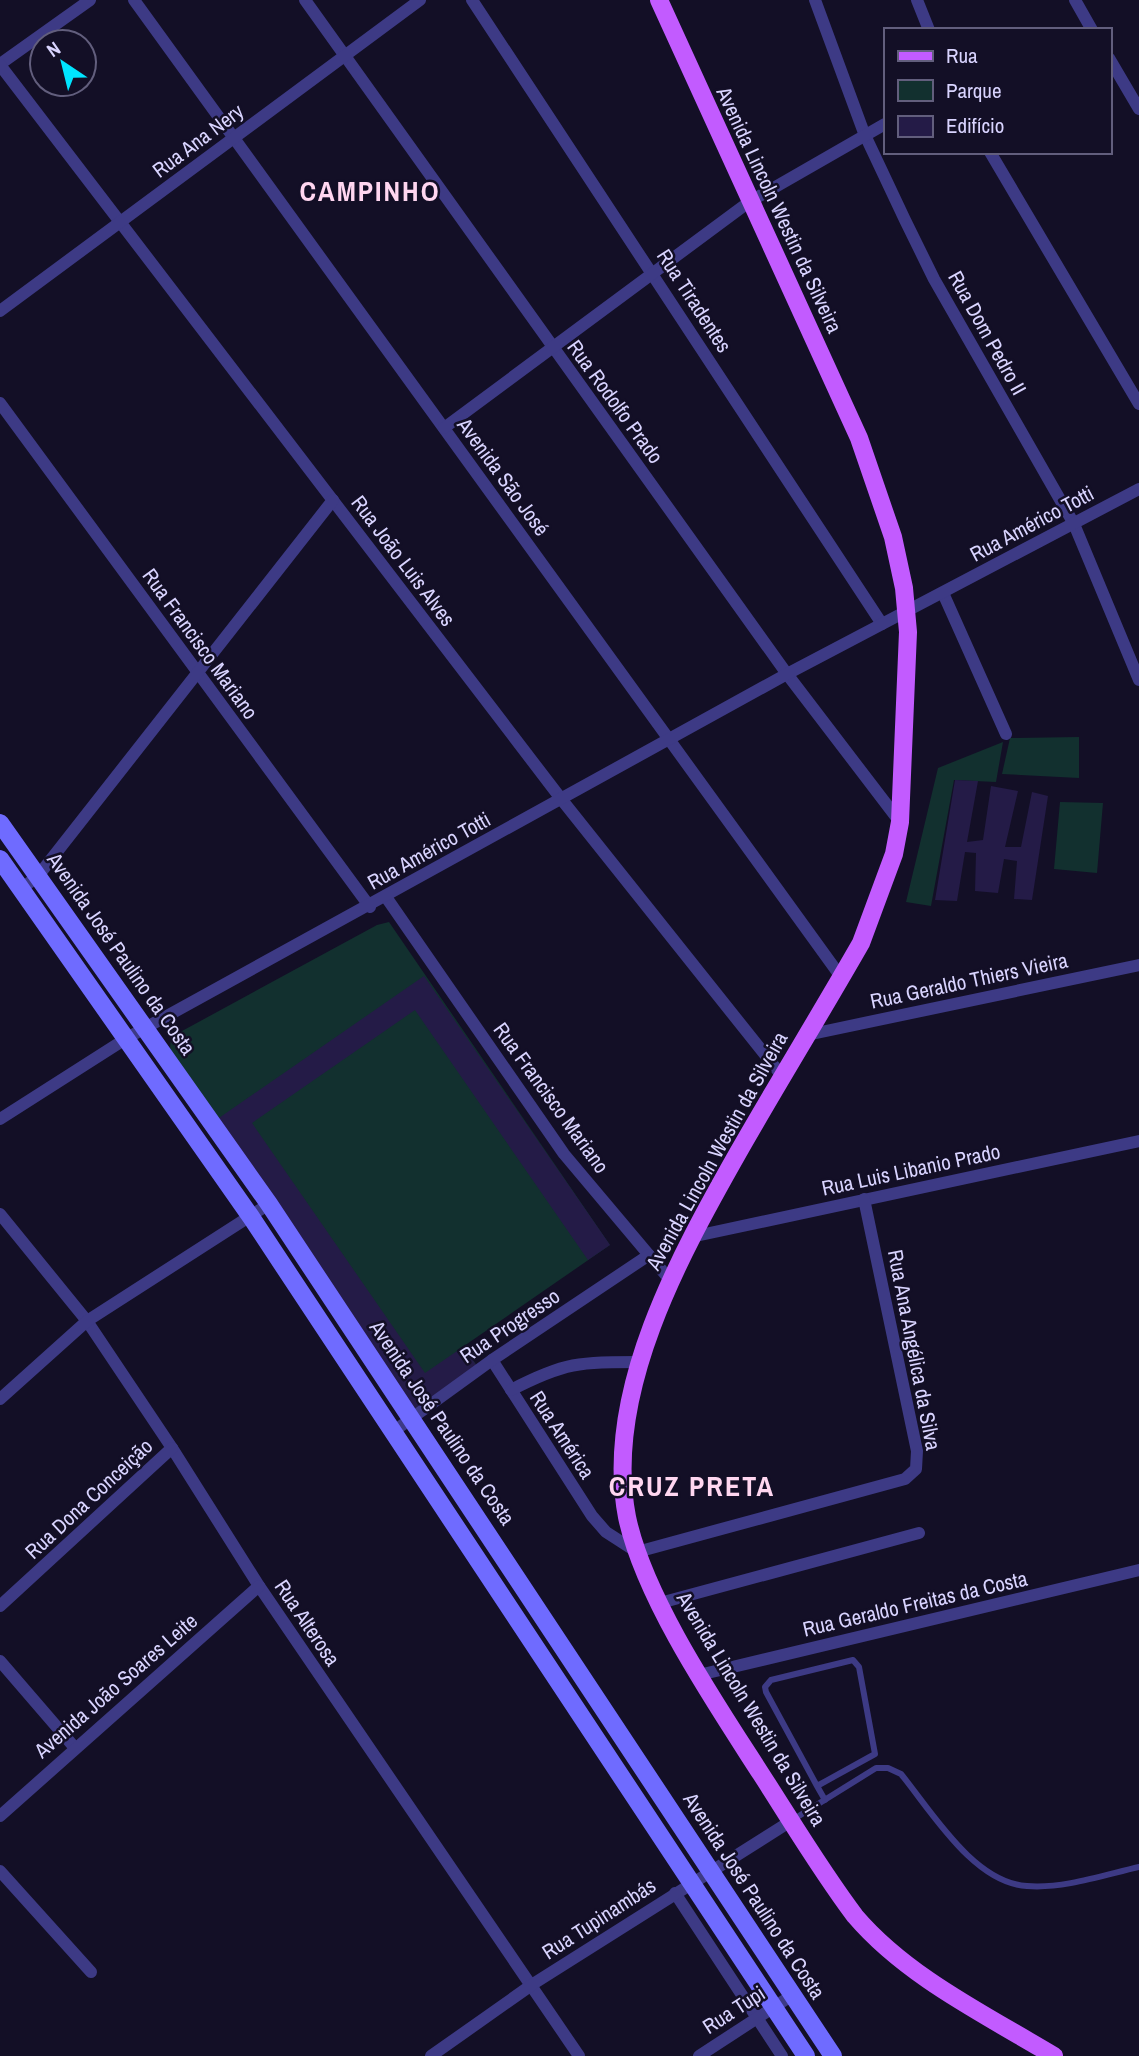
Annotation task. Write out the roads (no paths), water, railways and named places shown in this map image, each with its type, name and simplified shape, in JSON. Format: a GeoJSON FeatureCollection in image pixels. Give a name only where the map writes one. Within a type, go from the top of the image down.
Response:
{"type":"FeatureCollection","features":[{"type":"Feature","properties":{"kind":"main road","name":"Avenida Lincoln Westin da Silveira"},"geometry":{"type":"LineString","coordinates":[[659,0],[859,438],[893,537],[907,610],[908,705],[900,822],[877,906],[841,977],[691,1237],[670,1280],[640,1362],[631,1397],[625,1468],[627,1516],[638,1552],[660,1603],[699,1675],[837,1892],[875,1940],[944,1989],[1054,2056]]}},
{"type":"Feature","properties":{"kind":"main road","name":"Avenida José Paulino da Costa"},"geometry":{"type":"LineString","coordinates":[[0,823],[269,1204],[832,2056]]}},
{"type":"Feature","properties":{"kind":"main road","name":"Avenida José Paulino da Costa"},"geometry":{"type":"LineString","coordinates":[[0,859],[251,1217],[394,1431],[683,1888],[773,2007],[806,2056]]}},
{"type":"Feature","properties":{"kind":"street"},"geometry":{"type":"LineString","coordinates":[[0,64],[90,0]]}},
{"type":"Feature","properties":{"kind":"street","name":"Avenida São José"},"geometry":{"type":"LineString","coordinates":[[134,0],[841,977]]}},
{"type":"Feature","properties":{"kind":"street","name":"Rua Rodolfo Prado"},"geometry":{"type":"LineString","coordinates":[[305,0],[787,674],[900,822]]}},
{"type":"Feature","properties":{"kind":"street","name":"Rua Ana Nery"},"geometry":{"type":"LineString","coordinates":[[0,311],[420,0]]}},
{"type":"Feature","properties":{"kind":"street","name":"Rua Tiradentes"},"geometry":{"type":"LineString","coordinates":[[472,0],[882,624]]}},
{"type":"Feature","properties":{"kind":"street","name":"Rua Dom Pedro II"},"geometry":{"type":"LineString","coordinates":[[815,0],[864,134],[934,279],[1074,524],[1139,680]]}},
{"type":"Feature","properties":{"kind":"street"},"geometry":{"type":"LineString","coordinates":[[917,0],[928,28]]}},
{"type":"Feature","properties":{"kind":"street"},"geometry":{"type":"LineString","coordinates":[[1075,0],[1091,28]]}},
{"type":"Feature","properties":{"kind":"street"},"geometry":{"type":"LineString","coordinates":[[1111,61],[1139,109]]}},
{"type":"Feature","properties":{"kind":"street","name":"Rua João Luis Alves"},"geometry":{"type":"LineString","coordinates":[[0,64],[562,800],[782,1076]]}},
{"type":"Feature","properties":{"kind":"street"},"geometry":{"type":"LineString","coordinates":[[444,428],[749,202],[884,124]]}},
{"type":"Feature","properties":{"kind":"street"},"geometry":{"type":"LineString","coordinates":[[991,154],[1139,404]]}},
{"type":"Feature","properties":{"kind":"street","name":"Rua Francisco Mariano"},"geometry":{"type":"LineString","coordinates":[[0,403],[370,906]]}},
{"type":"Feature","properties":{"kind":"street","name":"Rua Américo Totti"},"geometry":{"type":"LineString","coordinates":[[0,1119],[127,1038],[787,674],[1139,489]]}},
{"type":"Feature","properties":{"kind":"street"},"geometry":{"type":"LineString","coordinates":[[21,889],[38,876],[333,500]]}},
{"type":"Feature","properties":{"kind":"street"},"geometry":{"type":"LineString","coordinates":[[943,593],[1006,734]]}},
{"type":"Feature","properties":{"kind":"street","name":"Rua Francisco Mariano"},"geometry":{"type":"LineString","coordinates":[[386,897],[536,1115],[616,1218],[670,1280]]}},
{"type":"Feature","properties":{"kind":"street","name":"Rua Geraldo Thiers Vieira"},"geometry":{"type":"LineString","coordinates":[[807,1035],[1139,965]]}},
{"type":"Feature","properties":{"kind":"street","name":"Rua Luis Libanio Prado"},"geometry":{"type":"LineString","coordinates":[[691,1237],[1139,1141]]}},
{"type":"Feature","properties":{"kind":"street","name":"Rua Ana Angélica da Silva"},"geometry":{"type":"LineString","coordinates":[[638,1552],[891,1484],[912,1475],[916,1469],[917,1451],[864,1199]]}},
{"type":"Feature","properties":{"kind":"street"},"geometry":{"type":"LineString","coordinates":[[0,1399],[87,1321],[269,1204]]}},
{"type":"Feature","properties":{"kind":"street","name":"Rua Alterosa"},"geometry":{"type":"LineString","coordinates":[[0,1214],[87,1321],[172,1448],[259,1586],[533,1984],[579,2056]]}},
{"type":"Feature","properties":{"kind":"street","name":"Rua Progresso"},"geometry":{"type":"LineString","coordinates":[[394,1431],[492,1360],[649,1255]]}},
{"type":"Feature","properties":{"kind":"street","name":"Rua América"},"geometry":{"type":"LineString","coordinates":[[492,1360],[592,1516],[606,1532],[638,1552]]}},
{"type":"Feature","properties":{"kind":"street"},"geometry":{"type":"LineString","coordinates":[[511,1390],[561,1366],[578,1362],[640,1362]]}},
{"type":"Feature","properties":{"kind":"street","name":"Rua Dona Conceição"},"geometry":{"type":"LineString","coordinates":[[0,1606],[172,1448]]}},
{"type":"Feature","properties":{"kind":"street"},"geometry":{"type":"LineString","coordinates":[[660,1603],[919,1533]]}},
{"type":"Feature","properties":{"kind":"street","name":"Rua Geraldo Freitas da Costa"},"geometry":{"type":"LineString","coordinates":[[699,1675],[1139,1570]]}},
{"type":"Feature","properties":{"kind":"street","name":"Avenida João Soares Leite"},"geometry":{"type":"LineString","coordinates":[[0,1816],[259,1586]]}},
{"type":"Feature","properties":{"kind":"street"},"geometry":{"type":"LineString","coordinates":[[0,1661],[75,1748]]}},
{"type":"Feature","properties":{"kind":"street","name":"Rua Tupinambás"},"geometry":{"type":"LineString","coordinates":[[431,2056],[533,1984],[791,1821]]}},
{"type":"Feature","properties":{"kind":"street"},"geometry":{"type":"LineString","coordinates":[[0,1871],[91,1972]]}},
{"type":"Feature","properties":{"kind":"street"},"geometry":{"type":"LineString","coordinates":[[683,1888],[756,2018],[782,2056]]}},
{"type":"Feature","properties":{"kind":"street","name":"Rua Tupi"},"geometry":{"type":"LineString","coordinates":[[699,2056],[790,1996]]}},
{"type":"Feature","properties":{"kind":"lane"},"geometry":{"type":"LineString","coordinates":[[817,1786],[875,1754],[859,1667],[853,1660],[771,1680],[765,1687],[817,1786],[825,1800]]}},
{"type":"Feature","properties":{"kind":"lane"},"geometry":{"type":"LineString","coordinates":[[791,1821],[876,1768],[888,1768],[901,1774],[965,1854],[985,1871],[1007,1882],[1045,1886],[1139,1867]]}},
{"type":"Feature","properties":{"kind":"district","name":"CAMPINHO"},"geometry":{"type":"Point","coordinates":[370,191]}},
{"type":"Feature","properties":{"kind":"district","name":"CRUZ PRETA"},"geometry":{"type":"Point","coordinates":[692,1486]}}]}
